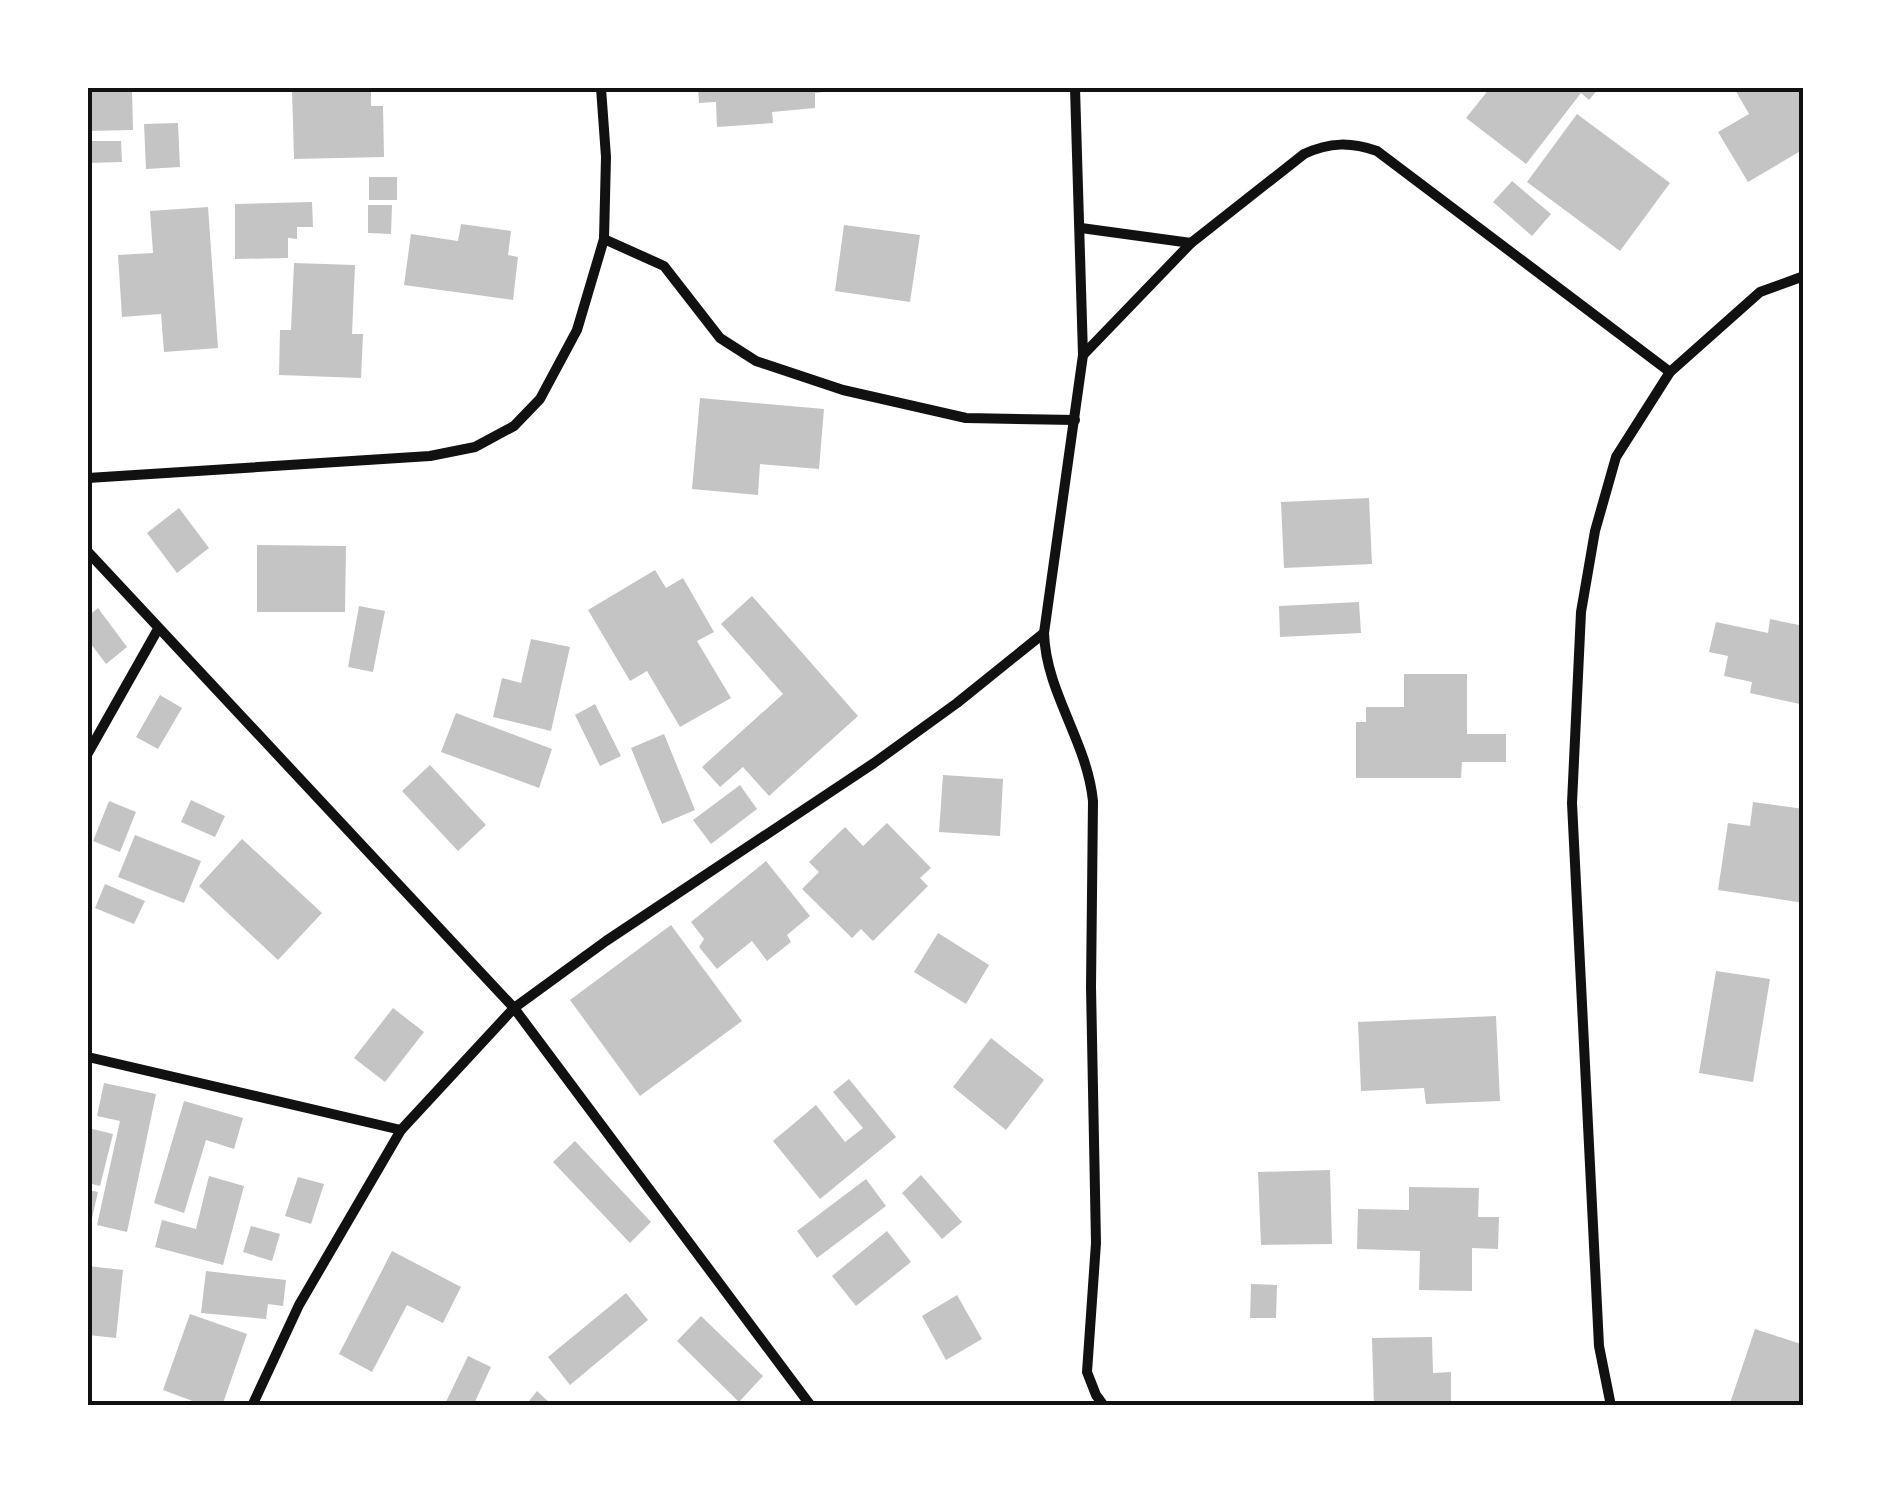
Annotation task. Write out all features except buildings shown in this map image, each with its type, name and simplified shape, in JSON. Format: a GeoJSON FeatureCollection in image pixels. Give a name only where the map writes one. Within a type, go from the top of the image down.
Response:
{"type":"FeatureCollection","features":[{"type":"Feature","properties":{"kind":"street"},"geometry":{"type":"LineString","coordinates":[[88,478],[430,456],[475,447],[514,426],[540,399],[577,330],[604,239],[606,157],[601,88]]}},
{"type":"Feature","properties":{"kind":"street"},"geometry":{"type":"LineString","coordinates":[[1075,88],[1084,355],[1044,632],[1045,659],[1090,779],[1093,801],[1091,987],[1096,1243],[1087,1372],[1104,1406]]}},
{"type":"Feature","properties":{"kind":"street"},"geometry":{"type":"LineString","coordinates":[[1084,355],[1191,243],[1304,154],[1323,144],[1355,144],[1377,151],[1670,372]]}},
{"type":"Feature","properties":{"kind":"street"},"geometry":{"type":"LineString","coordinates":[[1080,228],[1191,243]]}},
{"type":"Feature","properties":{"kind":"street"},"geometry":{"type":"LineString","coordinates":[[604,239],[664,266],[720,338],[756,362],[843,390],[966,418],[1075,420]]}},
{"type":"Feature","properties":{"kind":"street"},"geometry":{"type":"LineString","coordinates":[[1610,1406],[1599,1346],[1572,804],[1582,612],[1595,531],[1616,457],[1670,372],[1760,292],[1804,276]]}},
{"type":"Feature","properties":{"kind":"street"},"geometry":{"type":"LineString","coordinates":[[88,552],[514,1008],[811,1406]]}},
{"type":"Feature","properties":{"kind":"street"},"geometry":{"type":"LineString","coordinates":[[88,753],[158,629]]}},
{"type":"Feature","properties":{"kind":"street"},"geometry":{"type":"LineString","coordinates":[[252,1406],[299,1305],[401,1130],[514,1008],[606,941],[888,753],[958,703],[1044,632]]}},
{"type":"Feature","properties":{"kind":"street"},"geometry":{"type":"LineString","coordinates":[[88,1058],[401,1130]]}}]}
